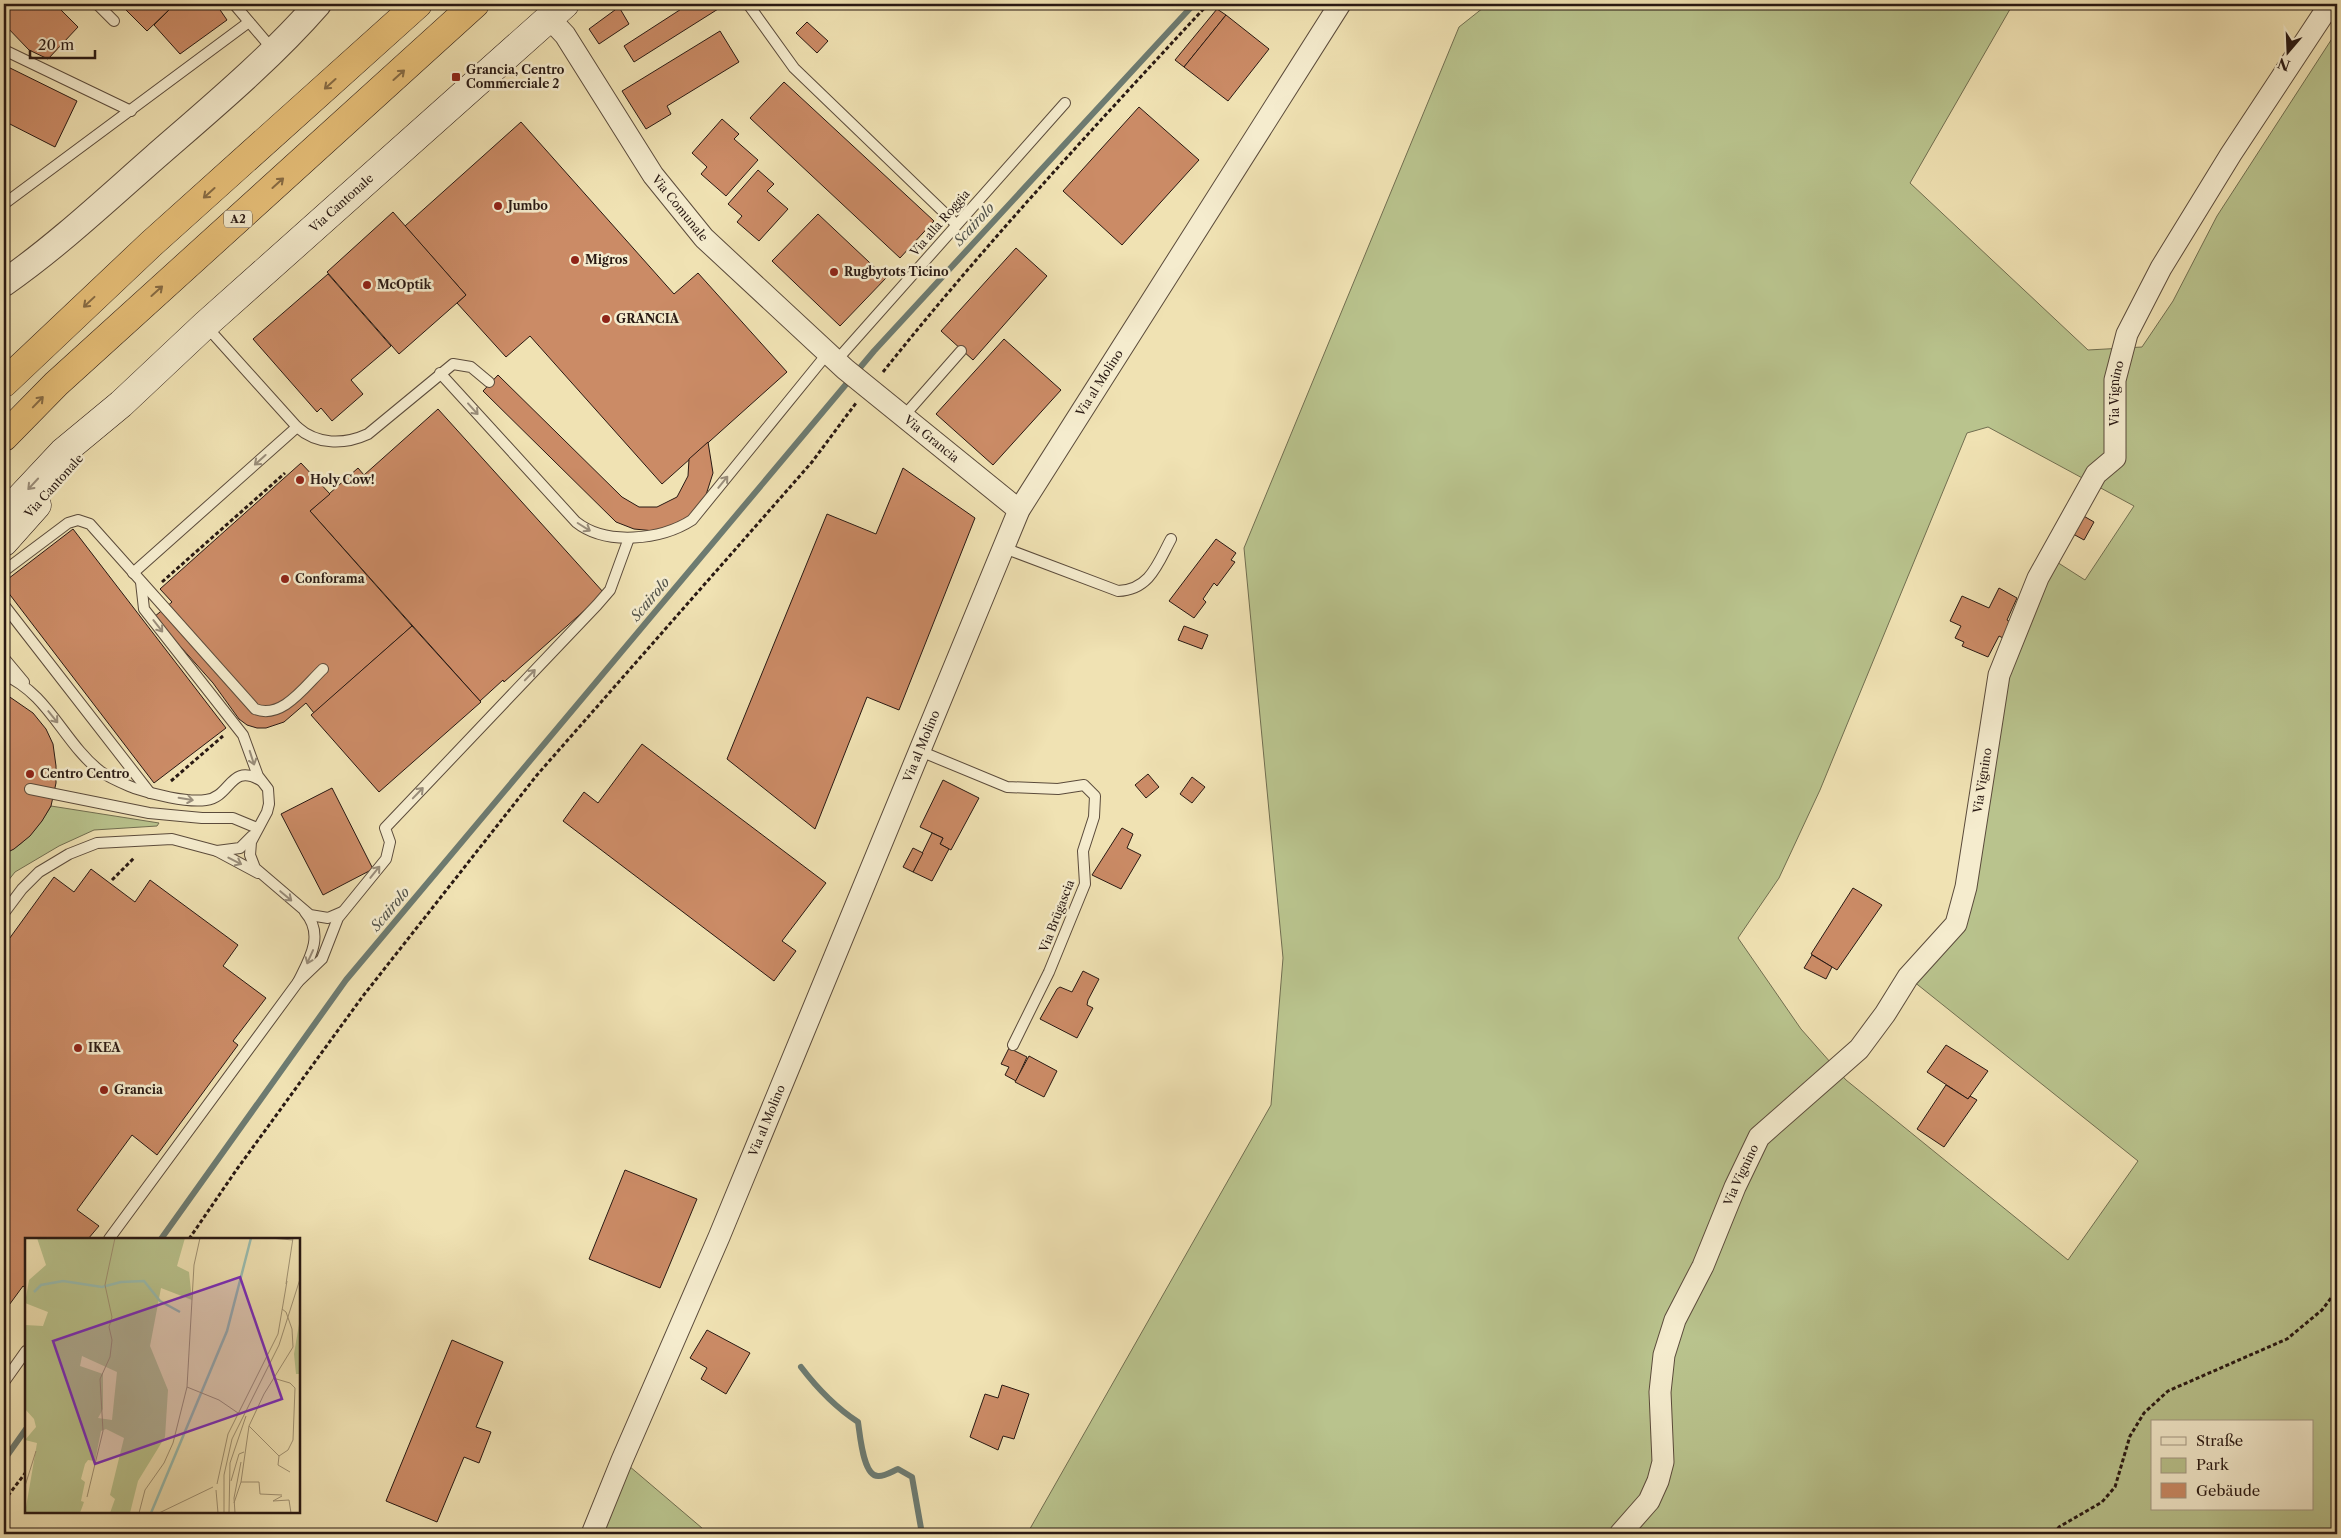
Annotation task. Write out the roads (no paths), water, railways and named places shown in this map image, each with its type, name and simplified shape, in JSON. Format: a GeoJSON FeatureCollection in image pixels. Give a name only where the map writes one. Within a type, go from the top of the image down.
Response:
{"type":"FeatureCollection","features":[{"type":"Feature","properties":{"kind":"highway"},"geometry":{"type":"LineString","coordinates":[[4,383],[144,251],[418,4]]}},
{"type":"Feature","properties":{"kind":"highway","name":"A2"},"geometry":{"type":"LineString","coordinates":[[4,437],[56,384],[475,4]]}},
{"type":"Feature","properties":{"kind":"main road","name":"Via Cantonale"},"geometry":{"type":"LineString","coordinates":[[4,515],[63,452],[121,404],[206,325],[557,11]]}},
{"type":"Feature","properties":{"kind":"main road","name":"Via Cantonale"},"geometry":{"type":"LineString","coordinates":[[4,542],[76,463],[121,404]]}},
{"type":"Feature","properties":{"kind":"street"},"geometry":{"type":"LineString","coordinates":[[9,272],[186,130],[273,50],[318,4]]}},
{"type":"Feature","properties":{"kind":"street","name":"Via al Molino"},"geometry":{"type":"LineString","coordinates":[[592,1534],[622,1460],[719,1237],[1019,510],[1340,4]]}},
{"type":"Feature","properties":{"kind":"street","name":"Via Vignino"},"geometry":{"type":"LineString","coordinates":[[1620,1534],[1649,1501],[1662,1468],[1660,1392],[1664,1355],[1675,1320],[1703,1266],[1735,1187],[1759,1137],[1859,1048],[1885,1014],[1908,977],[1956,924],[1966,887],[1999,675],[2038,578],[2096,474],[2115,458],[2114,380],[2127,334],[2161,268],[2211,187],[2330,4]]}},
{"type":"Feature","properties":{"kind":"street","name":"Via Comunale"},"geometry":{"type":"LineString","coordinates":[[557,11],[566,36],[658,182],[704,238],[836,361]]}},
{"type":"Feature","properties":{"kind":"street","name":"Via Grancia"},"geometry":{"type":"LineString","coordinates":[[836,361],[1019,510]]}},
{"type":"Feature","properties":{"kind":"lane"},"geometry":{"type":"LineString","coordinates":[[98,4],[114,22]]}},
{"type":"Feature","properties":{"kind":"lane"},"geometry":{"type":"LineString","coordinates":[[234,4],[273,50]]}},
{"type":"Feature","properties":{"kind":"lane"},"geometry":{"type":"LineString","coordinates":[[748,4],[794,68],[956,224]]}},
{"type":"Feature","properties":{"kind":"lane"},"geometry":{"type":"LineString","coordinates":[[4,204],[249,22]]}},
{"type":"Feature","properties":{"kind":"lane"},"geometry":{"type":"LineString","coordinates":[[4,50],[131,111]]}},
{"type":"Feature","properties":{"kind":"lane","name":"Via alla Roggia"},"geometry":{"type":"LineString","coordinates":[[440,373],[576,522],[593,532],[629,538],[666,532],[692,520],[1065,103]]}},
{"type":"Feature","properties":{"kind":"lane"},"geometry":{"type":"LineString","coordinates":[[206,325],[297,427],[309,436],[330,442],[363,436],[453,364],[471,366],[489,382]]}},
{"type":"Feature","properties":{"kind":"lane"},"geometry":{"type":"LineString","coordinates":[[903,417],[961,351]]}},
{"type":"Feature","properties":{"kind":"lane"},"geometry":{"type":"LineString","coordinates":[[133,573],[297,427]]}},
{"type":"Feature","properties":{"kind":"lane"},"geometry":{"type":"LineString","coordinates":[[4,571],[68,523],[78,520],[95,528],[255,709],[267,713],[278,710],[323,669]]}},
{"type":"Feature","properties":{"kind":"lane"},"geometry":{"type":"LineString","coordinates":[[110,1238],[298,982],[322,959],[335,925],[389,852],[390,842],[385,828],[610,590],[629,538]]}},
{"type":"Feature","properties":{"kind":"lane"},"geometry":{"type":"LineString","coordinates":[[1004,548],[1118,591],[1130,591],[1142,584],[1152,574],[1171,539]]}},
{"type":"Feature","properties":{"kind":"lane"},"geometry":{"type":"LineString","coordinates":[[141,582],[144,609],[243,735],[260,780],[268,789],[269,804],[255,831],[240,848],[216,851]]}},
{"type":"Feature","properties":{"kind":"lane"},"geometry":{"type":"LineString","coordinates":[[4,605],[150,793]]}},
{"type":"Feature","properties":{"kind":"lane"},"geometry":{"type":"LineString","coordinates":[[4,658],[87,759],[110,778],[150,793],[205,801],[219,796],[237,777],[248,775],[260,780]]}},
{"type":"Feature","properties":{"kind":"lane"},"geometry":{"type":"LineString","coordinates":[[4,675],[33,693]]}},
{"type":"Feature","properties":{"kind":"lane","name":"Via Brügascia"},"geometry":{"type":"LineString","coordinates":[[920,751],[1007,787],[1058,789],[1084,785],[1096,796],[1094,817],[1083,851],[1085,884],[1049,972],[1013,1045]]}},
{"type":"Feature","properties":{"kind":"lane"},"geometry":{"type":"LineString","coordinates":[[30,789],[149,813],[202,818],[230,817],[255,831]]}},
{"type":"Feature","properties":{"kind":"lane"},"geometry":{"type":"LineString","coordinates":[[255,831],[250,855],[260,874]]}},
{"type":"Feature","properties":{"kind":"lane"},"geometry":{"type":"LineString","coordinates":[[4,913],[22,889],[39,872],[96,842],[172,839],[216,851],[260,874],[305,912],[316,917],[328,918],[345,910]]}},
{"type":"Feature","properties":{"kind":"lane"},"geometry":{"type":"LineString","coordinates":[[298,982],[315,942],[311,921],[305,912]]}},
{"type":"Feature","properties":{"kind":"lane"},"geometry":{"type":"LineString","coordinates":[[4,1382],[25,1352]]}},
{"type":"Feature","properties":{"kind":"waterway","name":"Scairolo"},"geometry":{"type":"LineString","coordinates":[[162,1238],[346,980],[874,351],[1194,4]]}},
{"type":"Feature","properties":{"kind":"waterway"},"geometry":{"type":"LineString","coordinates":[[801,1367],[827,1397],[858,1422],[863,1454],[869,1470],[874,1475],[881,1476],[898,1469],[912,1477],[922,1534]]}},
{"type":"Feature","properties":{"kind":"waterway","name":"Scairolo"},"geometry":{"type":"LineString","coordinates":[[4,1460],[25,1430]]}},
{"type":"Feature","properties":{"kind":"place","name":"Grancia, Centro Commerciale 2"},"geometry":{"type":"Point","coordinates":[456,77]}},
{"type":"Feature","properties":{"kind":"place","name":"Jumbo"},"geometry":{"type":"Point","coordinates":[498,206]}},
{"type":"Feature","properties":{"kind":"place","name":"Migros"},"geometry":{"type":"Point","coordinates":[575,260]}},
{"type":"Feature","properties":{"kind":"place","name":"Rugbytots Ticino"},"geometry":{"type":"Point","coordinates":[834,272]}},
{"type":"Feature","properties":{"kind":"place","name":"McOptik"},"geometry":{"type":"Point","coordinates":[367,285]}},
{"type":"Feature","properties":{"kind":"place","name":"GRANCIA"},"geometry":{"type":"Point","coordinates":[606,319]}},
{"type":"Feature","properties":{"kind":"place","name":"Holy Cow!"},"geometry":{"type":"Point","coordinates":[300,480]}},
{"type":"Feature","properties":{"kind":"place","name":"Conforama"},"geometry":{"type":"Point","coordinates":[285,579]}},
{"type":"Feature","properties":{"kind":"place","name":"Centro Centro"},"geometry":{"type":"Point","coordinates":[30,774]}},
{"type":"Feature","properties":{"kind":"place","name":"IKEA"},"geometry":{"type":"Point","coordinates":[78,1048]}},
{"type":"Feature","properties":{"kind":"place","name":"Grancia"},"geometry":{"type":"Point","coordinates":[104,1090]}}]}
